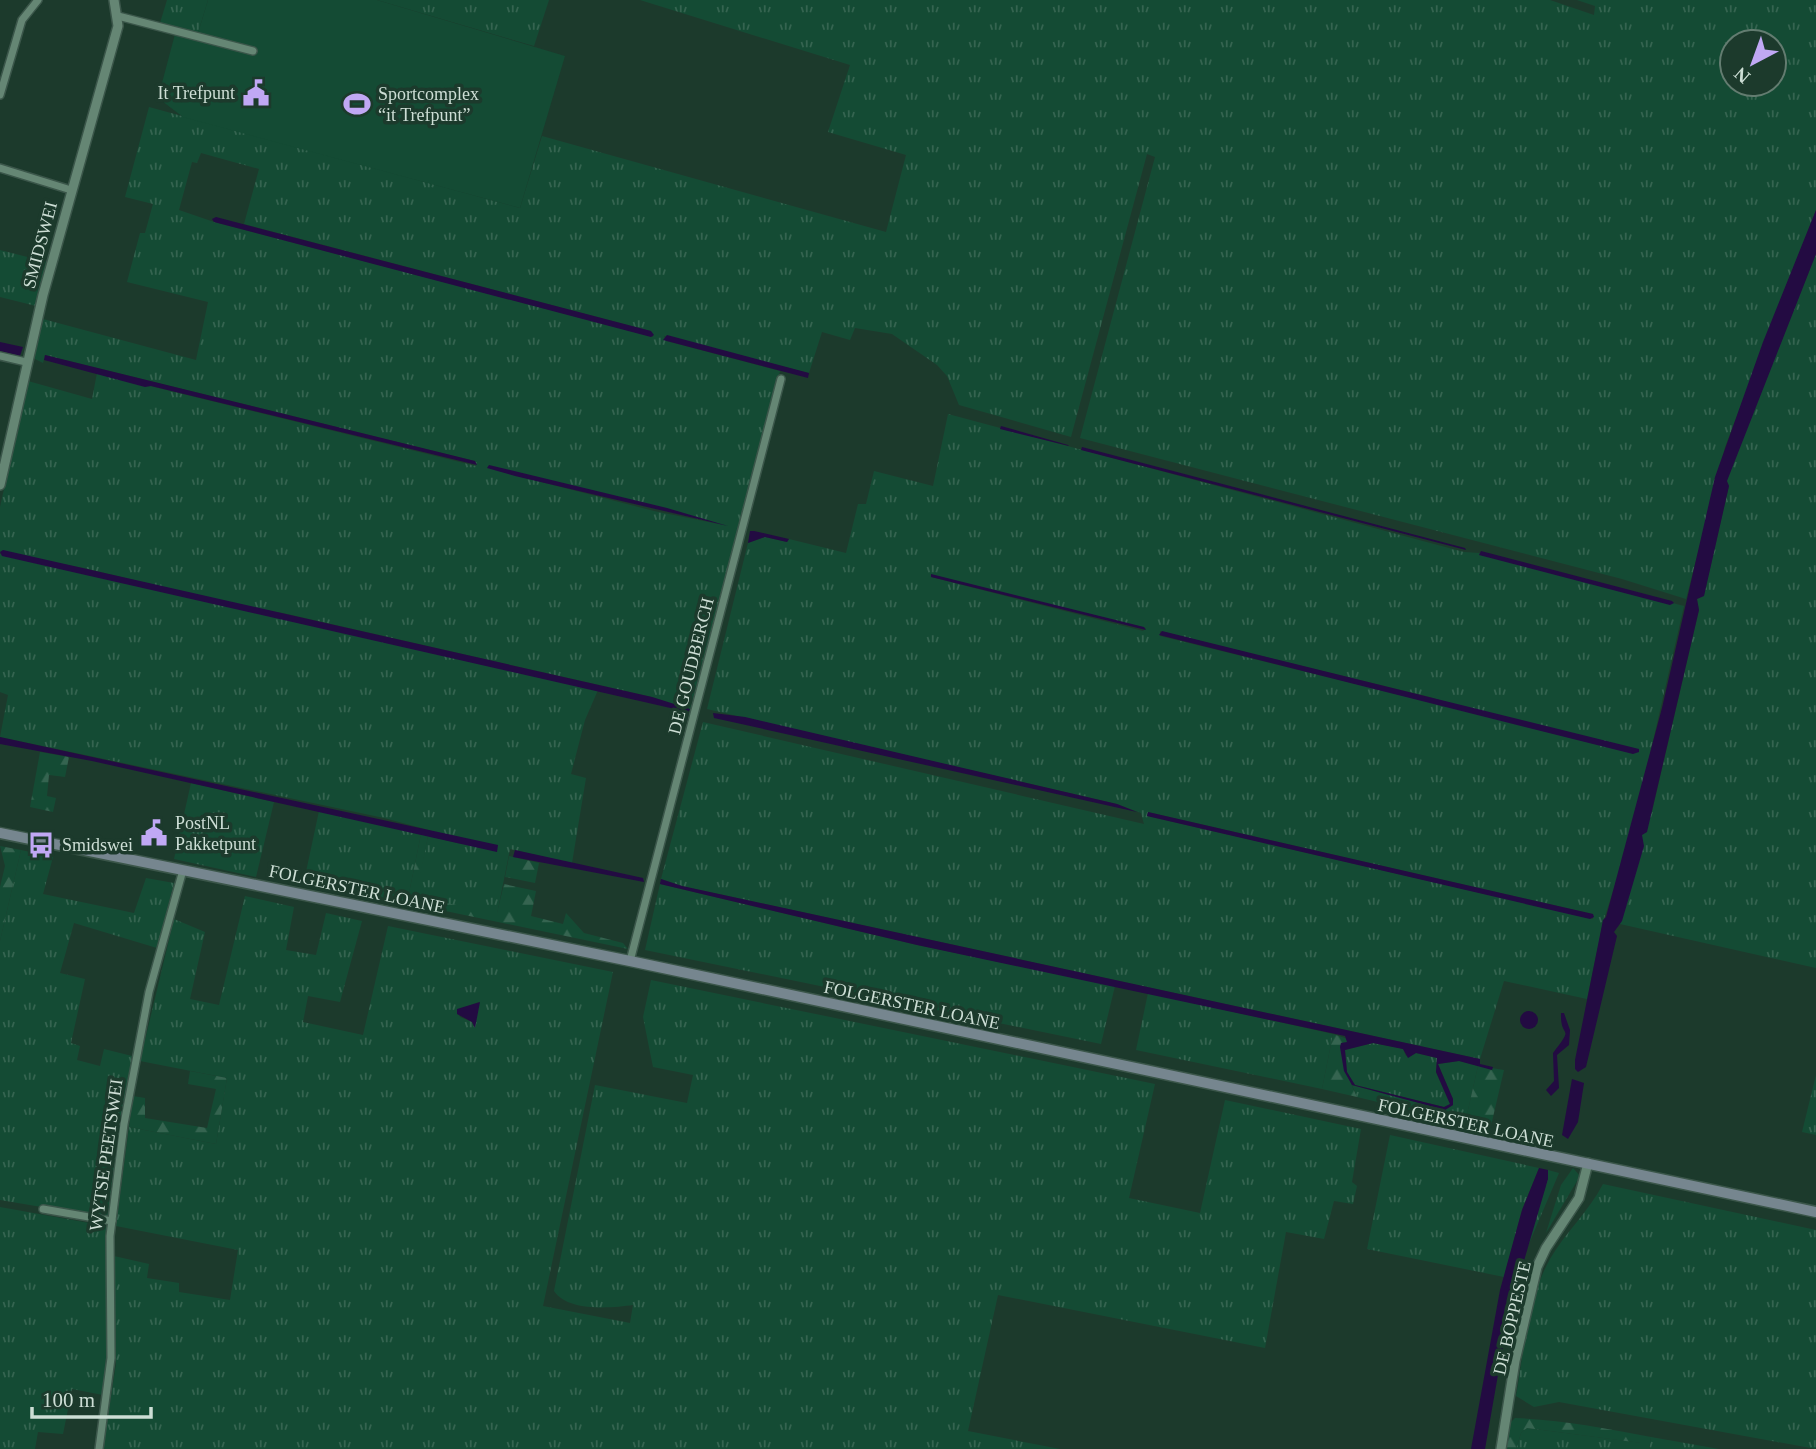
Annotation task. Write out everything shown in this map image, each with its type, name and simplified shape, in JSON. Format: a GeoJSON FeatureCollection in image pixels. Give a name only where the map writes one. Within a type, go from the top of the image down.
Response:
{"type":"FeatureCollection","features":[{"type":"Feature","properties":{"kind":"main road","name":"FOLGERSTER LOANE"},"geometry":{"type":"LineString","coordinates":[[0,833],[630,961],[1816,1212]]}},
{"type":"Feature","properties":{"kind":"street"},"geometry":{"type":"LineString","coordinates":[[0,95],[22,20],[36,0]]}},
{"type":"Feature","properties":{"kind":"street","name":"SMIDSWEI"},"geometry":{"type":"LineString","coordinates":[[0,485],[26,362],[118,16],[114,0]]}},
{"type":"Feature","properties":{"kind":"street"},"geometry":{"type":"LineString","coordinates":[[118,16],[253,51]]}},
{"type":"Feature","properties":{"kind":"street"},"geometry":{"type":"LineString","coordinates":[[0,168],[71,190]]}},
{"type":"Feature","properties":{"kind":"street"},"geometry":{"type":"LineString","coordinates":[[0,356],[26,362]]}},
{"type":"Feature","properties":{"kind":"street","name":"DE GOUDBERCH"},"geometry":{"type":"LineString","coordinates":[[630,961],[781,379]]}},
{"type":"Feature","properties":{"kind":"street","name":"WYTSE PEETSWEI"},"geometry":{"type":"LineString","coordinates":[[99,1449],[111,1358],[112,1221],[124,1124],[149,992],[183,870]]}},
{"type":"Feature","properties":{"kind":"street","name":"DE BOPPESTE"},"geometry":{"type":"LineString","coordinates":[[1501,1449],[1516,1361],[1537,1267],[1578,1198],[1588,1163]]}},
{"type":"Feature","properties":{"kind":"street"},"geometry":{"type":"LineString","coordinates":[[43,1209],[112,1221]]}},
{"type":"Feature","properties":{"kind":"green space"},"geometry":{"type":"Polygon","coordinates":[[[167,0],[208,0],[198,33],[160,23],[167,0]]]}},
{"type":"Feature","properties":{"kind":"green space","name":"Sportcomplex “it Trefpunt”"},"geometry":{"type":"Polygon","coordinates":[[[208,0],[377,0],[565,56],[520,208],[183,117],[158,98],[175,34],[227,48],[228,41],[198,33],[208,0]]]}},
{"type":"Feature","properties":{"kind":"green space"},"geometry":{"type":"Polygon","coordinates":[[[377,0],[549,0],[534,46],[377,0]]]}},
{"type":"Feature","properties":{"kind":"green space"},"geometry":{"type":"Polygon","coordinates":[[[640,0],[1550,0],[1594,15],[1595,6],[1577,0],[1816,0],[1816,210],[1725,447],[1686,599],[1622,579],[1080,438],[1155,157],[1147,154],[1071,437],[959,405],[947,376],[937,365],[892,334],[855,328],[850,340],[822,332],[809,373],[664,336],[666,341],[780,371],[690,709],[652,697],[283,613],[0,552],[0,507],[28,381],[92,399],[97,373],[476,466],[475,461],[45,355],[43,363],[31,357],[43,319],[196,360],[208,302],[127,282],[140,233],[145,233],[153,204],[125,197],[149,107],[520,208],[542,136],[886,232],[906,155],[828,132],[850,65],[640,0]],[[201,153],[197,163],[192,162],[179,210],[214,222],[653,337],[651,331],[244,224],[259,169],[201,153]],[[491,469],[654,511],[728,526],[491,469]]]}},
{"type":"Feature","properties":{"kind":"green space"},"geometry":{"type":"Polygon","coordinates":[[[0,250],[47,262],[36,306],[0,297],[0,250]]]}},
{"type":"Feature","properties":{"kind":"green space"},"geometry":{"type":"Polygon","coordinates":[[[1816,254],[1816,968],[1620,924],[1642,835],[1652,812],[1699,610],[1697,599],[1704,595],[1729,486],[1726,481],[1816,254]]]}},
{"type":"Feature","properties":{"kind":"green space"},"geometry":{"type":"Polygon","coordinates":[[[948,414],[1464,552],[1479,553],[1684,606],[1632,832],[1603,922],[1587,999],[1504,981],[1480,1059],[682,886],[661,879],[703,722],[1144,824],[1141,813],[1117,804],[707,709],[748,543],[765,537],[787,542],[789,539],[846,553],[858,504],[866,504],[874,471],[933,486],[948,414]],[[931,575],[1143,631],[1146,628],[931,575]],[[1160,631],[1160,636],[1514,723],[1430,697],[1160,631]],[[1148,812],[1147,816],[1593,919],[1593,914],[1148,812]]]}},
{"type":"Feature","properties":{"kind":"green space"},"geometry":{"type":"Polygon","coordinates":[[[0,554],[598,690],[585,720],[571,774],[586,778],[572,863],[510,849],[497,914],[415,897],[428,836],[461,844],[429,830],[384,818],[0,737],[8,695],[0,692],[0,554]]]}},
{"type":"Feature","properties":{"kind":"green space"},"geometry":{"type":"Polygon","coordinates":[[[40,752],[69,757],[65,777],[49,775],[47,796],[56,798],[53,812],[30,807],[40,752]]]}},
{"type":"Feature","properties":{"kind":"green space"},"geometry":{"type":"Polygon","coordinates":[[[191,783],[274,802],[256,877],[174,859],[191,783]]]}},
{"type":"Feature","properties":{"kind":"green space"},"geometry":{"type":"Polygon","coordinates":[[[319,811],[421,834],[407,903],[312,883],[303,886],[319,811]]]}},
{"type":"Feature","properties":{"kind":"green space"},"geometry":{"type":"Polygon","coordinates":[[[421,834],[428,836],[416,897],[497,913],[504,884],[536,891],[531,916],[563,924],[566,913],[584,933],[623,943],[628,949],[407,903],[421,834]]]}},
{"type":"Feature","properties":{"kind":"green space"},"geometry":{"type":"Polygon","coordinates":[[[0,846],[21,850],[0,941],[0,887],[5,866],[0,846]]]}},
{"type":"Feature","properties":{"kind":"green space"},"geometry":{"type":"Polygon","coordinates":[[[21,850],[53,857],[43,894],[134,913],[146,878],[174,883],[157,948],[74,923],[60,973],[85,979],[71,1043],[80,1046],[77,1060],[100,1066],[104,1049],[132,1056],[107,1218],[0,1200],[0,941],[21,850]]]}},
{"type":"Feature","properties":{"kind":"green space"},"geometry":{"type":"Polygon","coordinates":[[[509,856],[539,863],[535,883],[505,877],[509,856]]]}},
{"type":"Feature","properties":{"kind":"green space"},"geometry":{"type":"Polygon","coordinates":[[[660,884],[917,945],[1115,986],[1101,1044],[645,950],[660,884]]]}},
{"type":"Feature","properties":{"kind":"green space"},"geometry":{"type":"Polygon","coordinates":[[[245,896],[294,907],[286,950],[316,955],[326,913],[362,921],[340,1002],[308,996],[303,1022],[363,1035],[388,926],[613,972],[543,1306],[630,1323],[633,1305],[590,1307],[569,1302],[554,1291],[595,1085],[687,1103],[693,1075],[653,1067],[643,1017],[651,980],[1155,1084],[1129,1198],[1200,1213],[1225,1100],[1361,1129],[1352,1182],[1357,1186],[1353,1204],[1334,1201],[1324,1239],[1286,1232],[1265,1348],[998,1295],[968,1431],[1060,1449],[103,1449],[116,1364],[114,1256],[149,1264],[147,1278],[179,1283],[179,1292],[230,1300],[238,1250],[116,1226],[129,1127],[216,1144],[227,1078],[140,1061],[174,919],[205,932],[190,999],[219,1005],[245,896]],[[479,1002],[457,1010],[460,1017],[472,1022],[474,1027],[479,1002]]]}},
{"type":"Feature","properties":{"kind":"green space"},"geometry":{"type":"Polygon","coordinates":[[[1148,993],[1333,1034],[1322,1089],[1136,1050],[1148,993]]]}},
{"type":"Feature","properties":{"kind":"green space"},"geometry":{"type":"Polygon","coordinates":[[[1333,1034],[1348,1039],[1345,1062],[1357,1097],[1322,1089],[1333,1034]]]}},
{"type":"Feature","properties":{"kind":"green space"},"geometry":{"type":"Polygon","coordinates":[[[1373,1043],[1403,1049],[1406,1056],[1416,1053],[1437,1058],[1436,1072],[1450,1104],[1444,1107],[1355,1085],[1347,1072],[1345,1050],[1373,1043]]]}},
{"type":"Feature","properties":{"kind":"green space"},"geometry":{"type":"Polygon","coordinates":[[[1459,1061],[1478,1066],[1465,1123],[1357,1097],[1352,1085],[1445,1110],[1453,1105],[1453,1099],[1438,1064],[1459,1061]]]}},
{"type":"Feature","properties":{"kind":"green space"},"geometry":{"type":"Polygon","coordinates":[[[1478,1066],[1504,1070],[1490,1130],[1465,1123],[1478,1066]]]}},
{"type":"Feature","properties":{"kind":"green space"},"geometry":{"type":"Polygon","coordinates":[[[190,1071],[227,1078],[216,1144],[129,1127],[133,1096],[145,1098],[145,1118],[207,1128],[216,1089],[188,1084],[190,1071]]]}},
{"type":"Feature","properties":{"kind":"green space"},"geometry":{"type":"Polygon","coordinates":[[[1816,1075],[1816,1135],[1802,1132],[1816,1075]]]}},
{"type":"Feature","properties":{"kind":"green space"},"geometry":{"type":"Polygon","coordinates":[[[1390,1135],[1539,1168],[1522,1210],[1504,1277],[1367,1249],[1390,1135]]]}},
{"type":"Feature","properties":{"kind":"green space"},"geometry":{"type":"Polygon","coordinates":[[[1573,1168],[1580,1176],[1546,1233],[1561,1185],[1573,1168]]]}},
{"type":"Feature","properties":{"kind":"green space"},"geometry":{"type":"Polygon","coordinates":[[[1548,1170],[1559,1173],[1525,1253],[1548,1179],[1548,1170]]]}},
{"type":"Feature","properties":{"kind":"green space"},"geometry":{"type":"Polygon","coordinates":[[[1603,1184],[1816,1230],[1816,1449],[1559,1402],[1534,1407],[1516,1396],[1527,1326],[1542,1275],[1556,1249],[1603,1184]]]}},
{"type":"Feature","properties":{"kind":"green space"},"geometry":{"type":"Polygon","coordinates":[[[0,1207],[106,1226],[107,1231],[108,1333],[103,1395],[72,1389],[63,1434],[38,1432],[35,1449],[0,1449],[0,1207]]]}},
{"type":"Feature","properties":{"kind":"green space"},"geometry":{"type":"Polygon","coordinates":[[[1515,1418],[1583,1425],[1651,1437],[1649,1449],[1641,1449],[1641,1443],[1527,1428],[1521,1433],[1516,1449],[1506,1449],[1511,1422],[1515,1418]]]}},
{"type":"Feature","properties":{"kind":"green space"},"geometry":{"type":"Polygon","coordinates":[[[1527,1428],[1642,1443],[1641,1449],[1516,1449],[1521,1433],[1527,1428]]]}},
{"type":"Feature","properties":{"kind":"green space"},"geometry":{"type":"Polygon","coordinates":[[[1651,1437],[1719,1449],[1649,1449],[1651,1437]]]}},
{"type":"Feature","properties":{"kind":"shaded area"},"geometry":{"type":"Polygon","coordinates":[[[1816,210],[1816,254],[1727,481],[1729,486],[1704,596],[1697,599],[1699,610],[1647,832],[1642,835],[1644,846],[1622,921],[1614,932],[1617,936],[1586,1067],[1578,1072],[1575,1069],[1575,1060],[1603,920],[1662,708],[1715,477],[1763,342],[1816,210]]]}},
{"type":"Feature","properties":{"kind":"shaded area"},"geometry":{"type":"Polygon","coordinates":[[[216,217],[651,331],[654,335],[651,337],[214,222],[212,219],[216,217]]]}},
{"type":"Feature","properties":{"kind":"shaded area"},"geometry":{"type":"Polygon","coordinates":[[[667,335],[809,373],[808,378],[663,340],[667,335]]]}},
{"type":"Feature","properties":{"kind":"shaded area"},"geometry":{"type":"Polygon","coordinates":[[[0,342],[23,347],[20,356],[0,351],[0,342]]]}},
{"type":"Feature","properties":{"kind":"shaded area"},"geometry":{"type":"Polygon","coordinates":[[[45,355],[475,461],[477,465],[151,386],[145,387],[44,360],[45,355]]]}},
{"type":"Feature","properties":{"kind":"shaded area"},"geometry":{"type":"Polygon","coordinates":[[[1001,426],[1068,445],[1069,446],[1000,429],[1001,426]]]}},
{"type":"Feature","properties":{"kind":"shaded area"},"geometry":{"type":"Polygon","coordinates":[[[1082,447],[1465,548],[1466,550],[1081,450],[1082,447]]]}},
{"type":"Feature","properties":{"kind":"shaded area"},"geometry":{"type":"Polygon","coordinates":[[[489,465],[667,508],[728,526],[515,476],[487,468],[489,465]]]}},
{"type":"Feature","properties":{"kind":"shaded area"},"geometry":{"type":"Polygon","coordinates":[[[750,531],[789,539],[787,542],[765,537],[748,543],[750,531]]]}},
{"type":"Feature","properties":{"kind":"shaded area"},"geometry":{"type":"Polygon","coordinates":[[[3,550],[652,697],[690,709],[688,712],[2,556],[0,552],[3,550]]]}},
{"type":"Feature","properties":{"kind":"shaded area"},"geometry":{"type":"Polygon","coordinates":[[[1481,551],[1674,603],[1670,605],[1479,555],[1481,551]]]}},
{"type":"Feature","properties":{"kind":"shaded area"},"geometry":{"type":"Polygon","coordinates":[[[931,574],[1144,627],[1146,630],[931,577],[931,574]]]}},
{"type":"Feature","properties":{"kind":"shaded area"},"geometry":{"type":"Polygon","coordinates":[[[1162,631],[1639,749],[1639,752],[1633,754],[1159,635],[1162,631]]]}},
{"type":"Feature","properties":{"kind":"shaded area"},"geometry":{"type":"Polygon","coordinates":[[[713,713],[745,717],[1117,804],[1137,812],[714,718],[713,713]]]}},
{"type":"Feature","properties":{"kind":"shaded area"},"geometry":{"type":"Polygon","coordinates":[[[0,737],[498,845],[497,852],[92,761],[0,744],[0,737]]]}},
{"type":"Feature","properties":{"kind":"shaded area"},"geometry":{"type":"Polygon","coordinates":[[[1148,812],[1593,914],[1594,917],[1590,919],[1147,816],[1148,812]]]}},
{"type":"Feature","properties":{"kind":"shaded area"},"geometry":{"type":"Polygon","coordinates":[[[515,850],[643,878],[644,882],[513,857],[515,850]]]}},
{"type":"Feature","properties":{"kind":"shaded area"},"geometry":{"type":"Polygon","coordinates":[[[661,879],[682,886],[1480,1059],[1480,1064],[1493,1067],[1492,1070],[1459,1061],[1438,1064],[1453,1099],[1453,1105],[1445,1110],[1352,1085],[1344,1071],[1340,1047],[1341,1043],[1347,1042],[1345,1036],[917,945],[660,884],[661,879]],[[1373,1043],[1345,1050],[1347,1072],[1355,1085],[1444,1107],[1450,1104],[1436,1072],[1437,1058],[1416,1053],[1408,1058],[1403,1049],[1373,1043]]]}},
{"type":"Feature","properties":{"kind":"shaded area"},"geometry":{"type":"Polygon","coordinates":[[[480,1002],[475,1028],[472,1022],[457,1014],[457,1009],[480,1002]]]}},
{"type":"Feature","properties":{"kind":"shaded area"},"geometry":{"type":"Polygon","coordinates":[[[1529,1011],[1535,1014],[1538,1020],[1535,1026],[1529,1029],[1523,1026],[1520,1020],[1523,1014],[1529,1011]]]}},
{"type":"Feature","properties":{"kind":"shaded area"},"geometry":{"type":"Polygon","coordinates":[[[1561,1013],[1564,1013],[1570,1030],[1569,1045],[1557,1055],[1559,1088],[1551,1096],[1546,1090],[1554,1081],[1553,1053],[1565,1035],[1561,1013]]]}},
{"type":"Feature","properties":{"kind":"shaded area"},"geometry":{"type":"Polygon","coordinates":[[[1572,1079],[1584,1083],[1578,1122],[1568,1139],[1562,1135],[1572,1079]]]}},
{"type":"Feature","properties":{"kind":"shaded area"},"geometry":{"type":"Polygon","coordinates":[[[1539,1168],[1548,1170],[1548,1179],[1509,1312],[1485,1449],[1471,1449],[1500,1290],[1522,1210],[1539,1168]]]}},
{"type":"Feature","properties":{"kind":"place","name":"It Trefpunt"},"geometry":{"type":"Point","coordinates":[256,93]}},
{"type":"Feature","properties":{"kind":"place","name":"Sportcomplex “it Trefpunt”"},"geometry":{"type":"Point","coordinates":[357,104]}},
{"type":"Feature","properties":{"kind":"place","name":"PostNL Pakketpunt"},"geometry":{"type":"Point","coordinates":[154,833]}},
{"type":"Feature","properties":{"kind":"place","name":"Smidswei"},"geometry":{"type":"Point","coordinates":[41,845]}}]}
